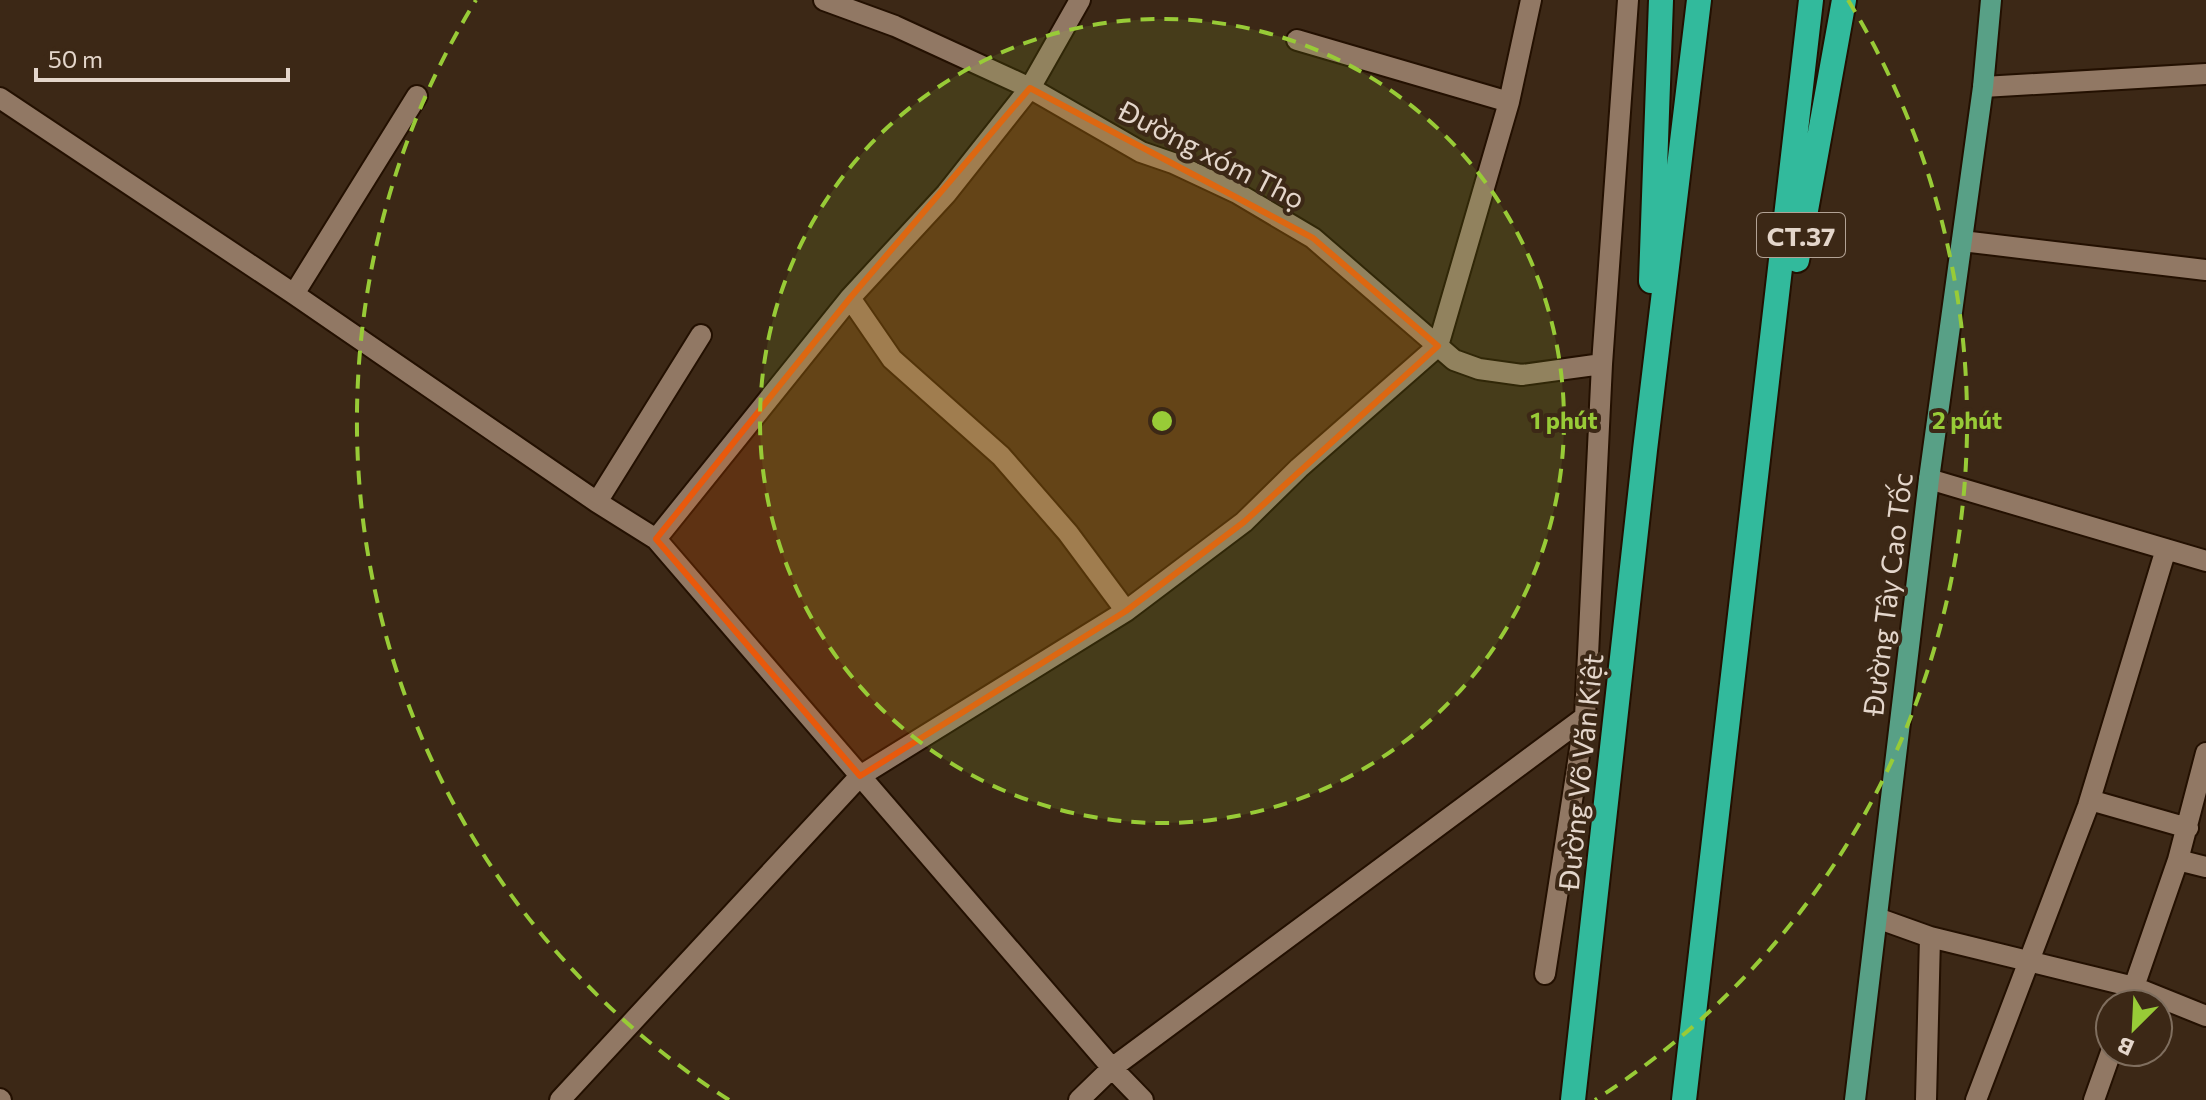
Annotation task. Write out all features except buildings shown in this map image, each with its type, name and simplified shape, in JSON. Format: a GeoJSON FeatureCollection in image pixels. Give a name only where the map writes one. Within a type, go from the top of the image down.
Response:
{"type":"FeatureCollection","features":[{"type":"Feature","properties":{"kind":"highway","name":"Đường Võ Văn Kiệt"},"geometry":{"type":"LineString","coordinates":[[1645,450],[1661,0]]}},
{"type":"Feature","properties":{"kind":"highway","name":"Đường Võ Văn Kiệt"},"geometry":{"type":"LineString","coordinates":[[1573,1100],[1645,450],[1699,0]]}},
{"type":"Feature","properties":{"kind":"highway"},"geometry":{"type":"LineString","coordinates":[[1684,1100],[1811,0]]}},
{"type":"Feature","properties":{"kind":"highway","name":"CT.37"},"geometry":{"type":"LineString","coordinates":[[1758,471],[1844,0]]}},
{"type":"Feature","properties":{"kind":"main road","name":"Đường Tây Cao Tốc"},"geometry":{"type":"LineString","coordinates":[[1855,1100],[1929,479],[1983,87],[1991,0]]}},
{"type":"Feature","properties":{"kind":"street","name":"Đường xóm Thọ"},"geometry":{"type":"LineString","coordinates":[[824,0],[895,26],[1030,88],[1141,152],[1173,163],[1237,193],[1313,238],[1454,360],[1479,369],[1522,375],[1602,364]]}},
{"type":"Feature","properties":{"kind":"street"},"geometry":{"type":"LineString","coordinates":[[656,539],[850,298],[946,194],[1030,88],[1080,0]]}},
{"type":"Feature","properties":{"kind":"street"},"geometry":{"type":"LineString","coordinates":[[560,1100],[860,776],[1126,611],[1244,522],[1299,468],[1438,346],[1509,102],[1531,0]]}},
{"type":"Feature","properties":{"kind":"street"},"geometry":{"type":"LineString","coordinates":[[1545,974],[1585,717],[1602,364],[1628,0]]}},
{"type":"Feature","properties":{"kind":"street"},"geometry":{"type":"LineString","coordinates":[[1297,40],[1509,102]]}},
{"type":"Feature","properties":{"kind":"street"},"geometry":{"type":"LineString","coordinates":[[1983,87],[2206,74]]}},
{"type":"Feature","properties":{"kind":"street"},"geometry":{"type":"LineString","coordinates":[[294,294],[417,96]]}},
{"type":"Feature","properties":{"kind":"street"},"geometry":{"type":"LineString","coordinates":[[0,98],[656,539],[1112,1068],[1143,1100]]}},
{"type":"Feature","properties":{"kind":"street"},"geometry":{"type":"LineString","coordinates":[[1962,241],[2206,270]]}},
{"type":"Feature","properties":{"kind":"street"},"geometry":{"type":"LineString","coordinates":[[850,298],[892,359],[1001,456],[1068,533],[1126,611]]}},
{"type":"Feature","properties":{"kind":"street"},"geometry":{"type":"LineString","coordinates":[[597,502],[701,335]]}},
{"type":"Feature","properties":{"kind":"street"},"geometry":{"type":"LineString","coordinates":[[1929,479],[2206,561]]}},
{"type":"Feature","properties":{"kind":"street"},"geometry":{"type":"LineString","coordinates":[[1976,1100],[2090,800],[2166,549]]}},
{"type":"Feature","properties":{"kind":"street"},"geometry":{"type":"LineString","coordinates":[[1079,1100],[1112,1068],[1585,717]]}},
{"type":"Feature","properties":{"kind":"street"},"geometry":{"type":"LineString","coordinates":[[2133,988],[2188,828],[2206,753]]}},
{"type":"Feature","properties":{"kind":"street"},"geometry":{"type":"LineString","coordinates":[[2090,800],[2188,828]]}},
{"type":"Feature","properties":{"kind":"street"},"geometry":{"type":"LineString","coordinates":[[2178,860],[2206,867]]}},
{"type":"Feature","properties":{"kind":"street"},"geometry":{"type":"LineString","coordinates":[[1877,918],[1930,937],[2030,960],[2111,988]]}},
{"type":"Feature","properties":{"kind":"street"},"geometry":{"type":"LineString","coordinates":[[1926,1100],[1930,937]]}},
{"type":"Feature","properties":{"kind":"street"},"geometry":{"type":"LineString","coordinates":[[2174,1007],[2206,1016]]}},
{"type":"Feature","properties":{"kind":"street"},"geometry":{"type":"LineString","coordinates":[[2094,1100],[2105,1068]]}},
{"type":"Feature","properties":{"kind":"highlighted area"},"geometry":{"type":"Polygon","coordinates":[[[1030,88],[1313,238],[1438,346],[1244,522],[1126,611],[860,776],[656,539],[850,298],[1030,88]]]}}]}
